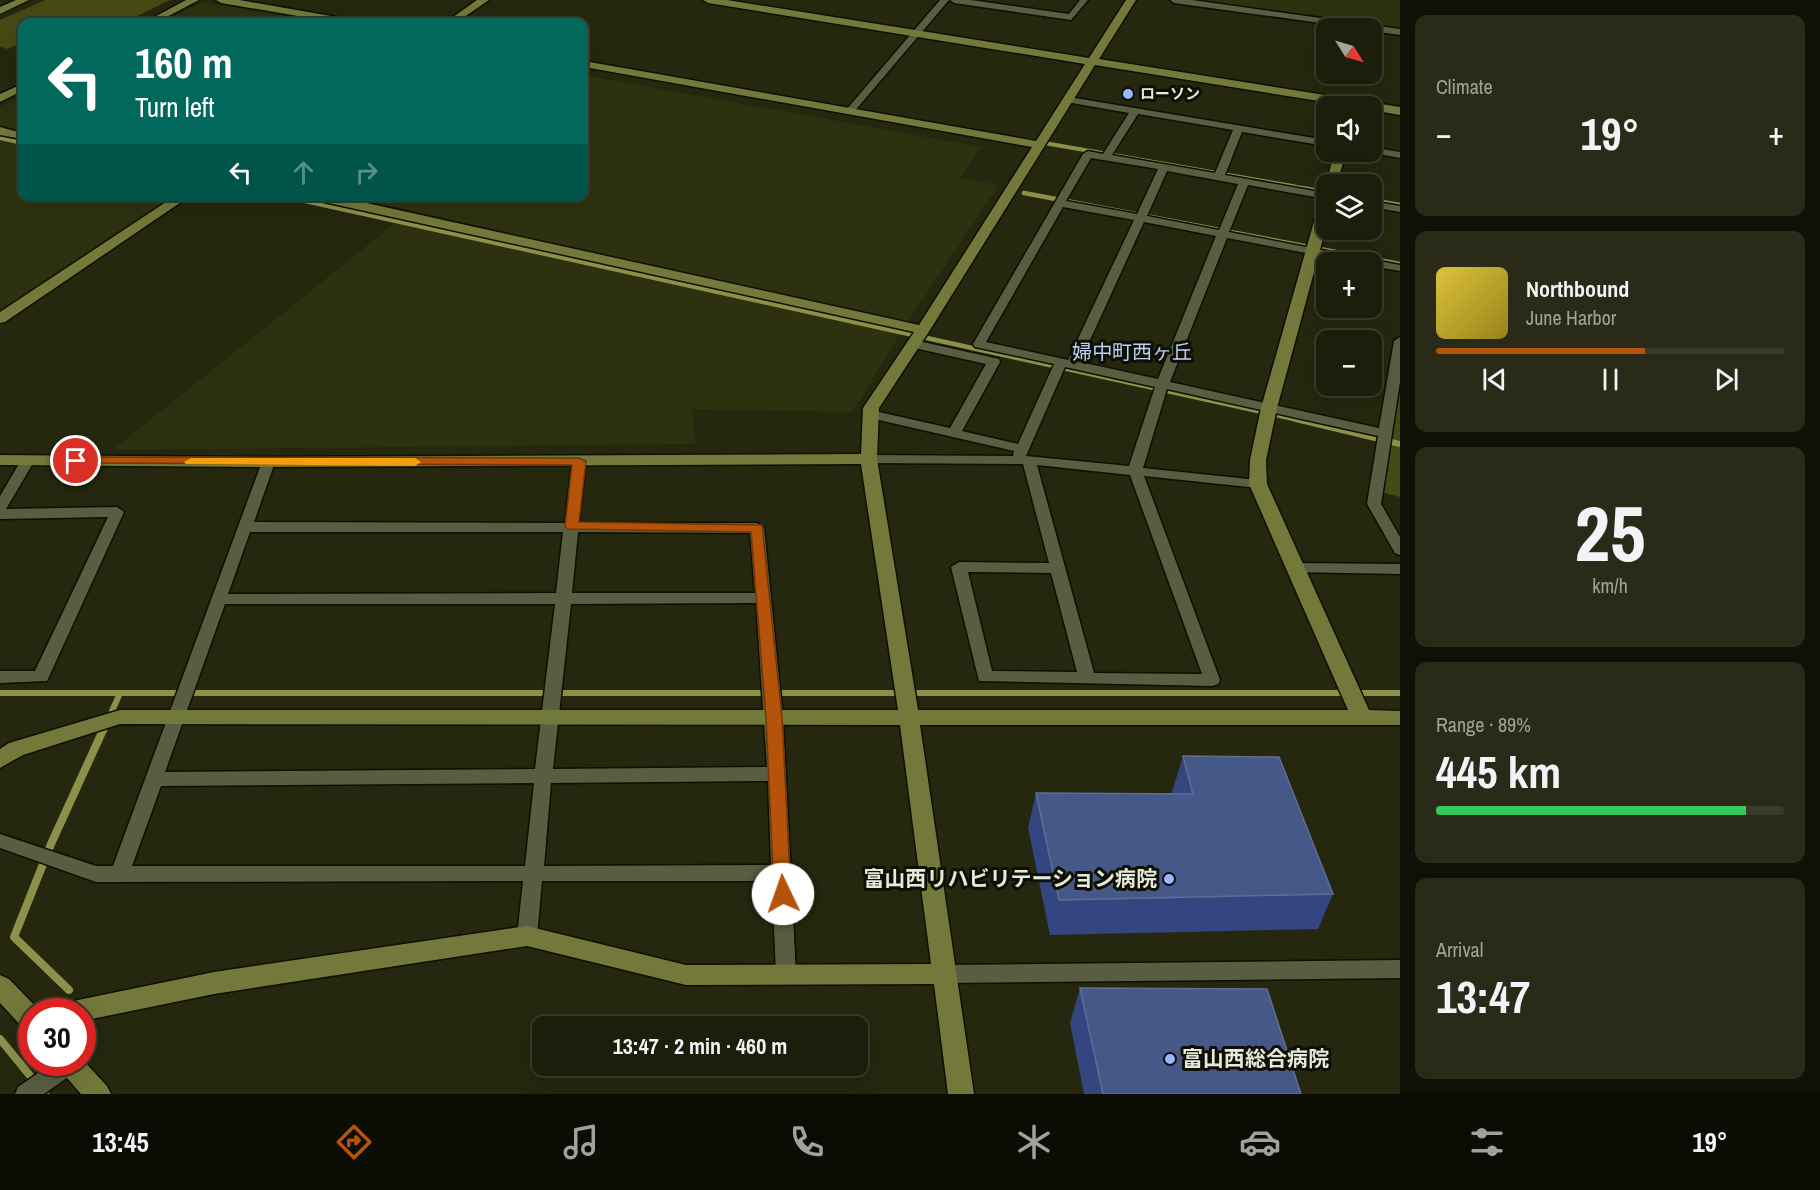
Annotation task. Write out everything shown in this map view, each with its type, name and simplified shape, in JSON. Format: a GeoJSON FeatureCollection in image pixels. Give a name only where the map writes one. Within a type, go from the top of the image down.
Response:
{"type":"FeatureCollection","features":[{"type":"Feature","properties":{"kind":"street"},"geometry":{"type":"LineString","coordinates":[[0,11],[24,0]]}},
{"type":"Feature","properties":{"kind":"street"},"geometry":{"type":"LineString","coordinates":[[158,18],[194,0]]}},
{"type":"Feature","properties":{"kind":"street"},"geometry":{"type":"LineString","coordinates":[[222,0],[325,18]]}},
{"type":"Feature","properties":{"kind":"street"},"geometry":{"type":"LineString","coordinates":[[457,18],[484,0]]}},
{"type":"Feature","properties":{"kind":"street"},"geometry":{"type":"LineString","coordinates":[[708,0],[1316,99]]}},
{"type":"Feature","properties":{"kind":"street"},"geometry":{"type":"LineString","coordinates":[[850,111],[945,0]]}},
{"type":"Feature","properties":{"kind":"street"},"geometry":{"type":"LineString","coordinates":[[954,0],[1071,17],[1084,0]]}},
{"type":"Feature","properties":{"kind":"street"},"geometry":{"type":"LineString","coordinates":[[961,1094],[909,717],[869,459],[870,414],[871,408],[919,337],[1131,0]]}},
{"type":"Feature","properties":{"kind":"street"},"geometry":{"type":"LineString","coordinates":[[1174,0],[1400,32]]}},
{"type":"Feature","properties":{"kind":"street"},"geometry":{"type":"LineString","coordinates":[[588,65],[1039,145]]}},
{"type":"Feature","properties":{"kind":"street"},"geometry":{"type":"LineString","coordinates":[[0,99],[18,89]]}},
{"type":"Feature","properties":{"kind":"street"},"geometry":{"type":"LineString","coordinates":[[1069,100],[1316,141]]}},
{"type":"Feature","properties":{"kind":"street"},"geometry":{"type":"LineString","coordinates":[[1382,109],[1400,111]]}},
{"type":"Feature","properties":{"kind":"street"},"geometry":{"type":"LineString","coordinates":[[1106,157],[1135,111]]}},
{"type":"Feature","properties":{"kind":"street"},"geometry":{"type":"LineString","coordinates":[[1219,177],[1239,128]]}},
{"type":"Feature","properties":{"kind":"street"},"geometry":{"type":"LineString","coordinates":[[0,131],[18,135]]}},
{"type":"Feature","properties":{"kind":"street"},"geometry":{"type":"LineString","coordinates":[[1382,152],[1400,155]]}},
{"type":"Feature","properties":{"kind":"street"},"geometry":{"type":"LineString","coordinates":[[1316,194],[1089,154],[980,344],[1384,434]]}},
{"type":"Feature","properties":{"kind":"street"},"geometry":{"type":"LineString","coordinates":[[1087,678],[1023,456],[1164,167]]}},
{"type":"Feature","properties":{"kind":"street"},"geometry":{"type":"LineString","coordinates":[[1056,568],[959,567],[984,677],[1212,680],[1135,470],[1162,385],[1244,182]]}},
{"type":"Feature","properties":{"kind":"street"},"geometry":{"type":"LineString","coordinates":[[0,319],[177,201]]}},
{"type":"Feature","properties":{"kind":"street"},"geometry":{"type":"LineString","coordinates":[[336,201],[919,337],[994,362],[954,433]]}},
{"type":"Feature","properties":{"kind":"street"},"geometry":{"type":"LineString","coordinates":[[1060,203],[1400,268]]}},
{"type":"Feature","properties":{"kind":"street"},"geometry":{"type":"LineString","coordinates":[[1382,206],[1400,209]]}},
{"type":"Feature","properties":{"kind":"street"},"geometry":{"type":"LineString","coordinates":[[1316,238],[1269,408],[1258,460],[1258,484],[1362,718]]}},
{"type":"Feature","properties":{"kind":"street"},"geometry":{"type":"LineString","coordinates":[[1400,341],[1398,369],[1384,434],[1374,504],[1400,550]]}},
{"type":"Feature","properties":{"kind":"street"},"geometry":{"type":"LineString","coordinates":[[870,414],[954,433],[1023,456]]}},
{"type":"Feature","properties":{"kind":"street"},"geometry":{"type":"LineString","coordinates":[[0,460],[579,461],[1023,456],[1258,484]]}},
{"type":"Feature","properties":{"kind":"street"},"geometry":{"type":"LineString","coordinates":[[0,508],[28,460]]}},
{"type":"Feature","properties":{"kind":"street"},"geometry":{"type":"LineString","coordinates":[[527,936],[579,461]]}},
{"type":"Feature","properties":{"kind":"street"},"geometry":{"type":"LineString","coordinates":[[120,874],[268,462]]}},
{"type":"Feature","properties":{"kind":"street"},"geometry":{"type":"LineString","coordinates":[[0,514],[117,512],[41,677],[0,677]]}},
{"type":"Feature","properties":{"kind":"street"},"geometry":{"type":"LineString","coordinates":[[245,527],[757,528],[774,718],[786,975]]}},
{"type":"Feature","properties":{"kind":"street"},"geometry":{"type":"LineString","coordinates":[[1295,568],[1400,569]]}},
{"type":"Feature","properties":{"kind":"street"},"geometry":{"type":"LineString","coordinates":[[219,599],[764,598]]}},
{"type":"Feature","properties":{"kind":"street"},"geometry":{"type":"LineString","coordinates":[[0,759],[16,749],[120,717],[1400,718]]}},
{"type":"Feature","properties":{"kind":"street"},"geometry":{"type":"LineString","coordinates":[[154,779],[777,774]]}},
{"type":"Feature","properties":{"kind":"street"},"geometry":{"type":"LineString","coordinates":[[0,841],[96,874],[782,873]]}},
{"type":"Feature","properties":{"kind":"street"},"geometry":{"type":"LineString","coordinates":[[96,1007],[214,983],[527,936],[686,975],[945,975],[1400,969]]}},
{"type":"Feature","properties":{"kind":"street"},"geometry":{"type":"LineString","coordinates":[[0,986],[18,1005]]}},
{"type":"Feature","properties":{"kind":"street"},"geometry":{"type":"LineString","coordinates":[[26,1094],[52,1076]]}},
{"type":"Feature","properties":{"kind":"street"},"geometry":{"type":"LineString","coordinates":[[82,1076],[98,1094]]}},
{"type":"Feature","properties":{"kind":"shaded area"},"geometry":{"type":"Polygon","coordinates":[[[45,0],[170,0],[133,18],[18,18],[18,44],[8,49],[0,47],[0,20],[45,0]]]}},
{"type":"Feature","properties":{"kind":"shaded area"},"geometry":{"type":"Polygon","coordinates":[[[1197,0],[1400,0],[1400,29],[1382,27],[1382,18],[1320,18],[1197,0]]]}},
{"type":"Feature","properties":{"kind":"shaded area"},"geometry":{"type":"Polygon","coordinates":[[[203,2],[297,18],[171,18],[203,2]]]}},
{"type":"Feature","properties":{"kind":"shaded area"},"geometry":{"type":"Polygon","coordinates":[[[588,76],[981,147],[960,178],[999,185],[898,337],[853,412],[692,409],[695,444],[113,450],[411,210],[368,201],[588,201],[588,76]]]}},
{"type":"Feature","properties":{"kind":"shaded area"},"geometry":{"type":"Polygon","coordinates":[[[18,97],[18,201],[166,201],[0,310],[0,107],[18,97]]]}},
{"type":"Feature","properties":{"kind":"shaded area"},"geometry":{"type":"Polygon","coordinates":[[[1400,392],[1400,497],[1384,493],[1400,392]]]}},
{"type":"Feature","properties":{"kind":"building","name":"富山西リハビリテーション病院"},"geometry":{"type":"Polygon","coordinates":[[[1183,756],[1279,757],[1333,894],[1059,900],[1036,793],[1193,794],[1183,756]]]}},
{"type":"Feature","properties":{"kind":"building"},"geometry":{"type":"Polygon","coordinates":[[[1080,988],[1267,989],[1301,1094],[1103,1094],[1080,988]]]}},
{"type":"Feature","properties":{"kind":"waterway"},"geometry":{"type":"LineString","coordinates":[[0,138],[18,142]]}},
{"type":"Feature","properties":{"kind":"waterway"},"geometry":{"type":"LineString","coordinates":[[1027,140],[1292,186]]}},
{"type":"Feature","properties":{"kind":"waterway"},"geometry":{"type":"LineString","coordinates":[[1283,185],[1316,190]]}},
{"type":"Feature","properties":{"kind":"waterway"},"geometry":{"type":"LineString","coordinates":[[1024,193],[1400,264]]}},
{"type":"Feature","properties":{"kind":"waterway"},"geometry":{"type":"LineString","coordinates":[[306,201],[1303,421]]}},
{"type":"Feature","properties":{"kind":"waterway"},"geometry":{"type":"LineString","coordinates":[[1382,202],[1400,205]]}},
{"type":"Feature","properties":{"kind":"waterway"},"geometry":{"type":"LineString","coordinates":[[1296,419],[1400,444]]}},
{"type":"Feature","properties":{"kind":"waterway"},"geometry":{"type":"LineString","coordinates":[[0,693],[120,693]]}},
{"type":"Feature","properties":{"kind":"waterway"},"geometry":{"type":"LineString","coordinates":[[109,718],[120,693]]}},
{"type":"Feature","properties":{"kind":"waterway"},"geometry":{"type":"LineString","coordinates":[[120,693],[1400,693]]}},
{"type":"Feature","properties":{"kind":"waterway"},"geometry":{"type":"LineString","coordinates":[[69,990],[14,937],[51,844],[109,717]]}},
{"type":"Feature","properties":{"kind":"waterway"},"geometry":{"type":"LineString","coordinates":[[0,1039],[45,1094]]}},
{"type":"Feature","properties":{"kind":"slow traffic"},"geometry":{"type":"LineString","coordinates":[[191,462],[415,462]]}},
{"type":"Feature","properties":{"kind":"place","name":"ローソン"},"geometry":{"type":"Point","coordinates":[1128,94]}},
{"type":"Feature","properties":{"kind":"place","name":"富山西リハビリテーション病院"},"geometry":{"type":"Point","coordinates":[1169,879]}},
{"type":"Feature","properties":{"kind":"place","name":"富山西総合病院"},"geometry":{"type":"Point","coordinates":[1170,1059]}},
{"type":"Feature","properties":{"kind":"district","name":"婦中町西ヶ丘"},"geometry":{"type":"Point","coordinates":[1132,352]}},
{"type":"Feature","properties":{"kind":"route"},"geometry":{"type":"LineString","coordinates":[[76,461],[579,461],[572,526],[757,528],[774,718],[783,894]]}}]}
